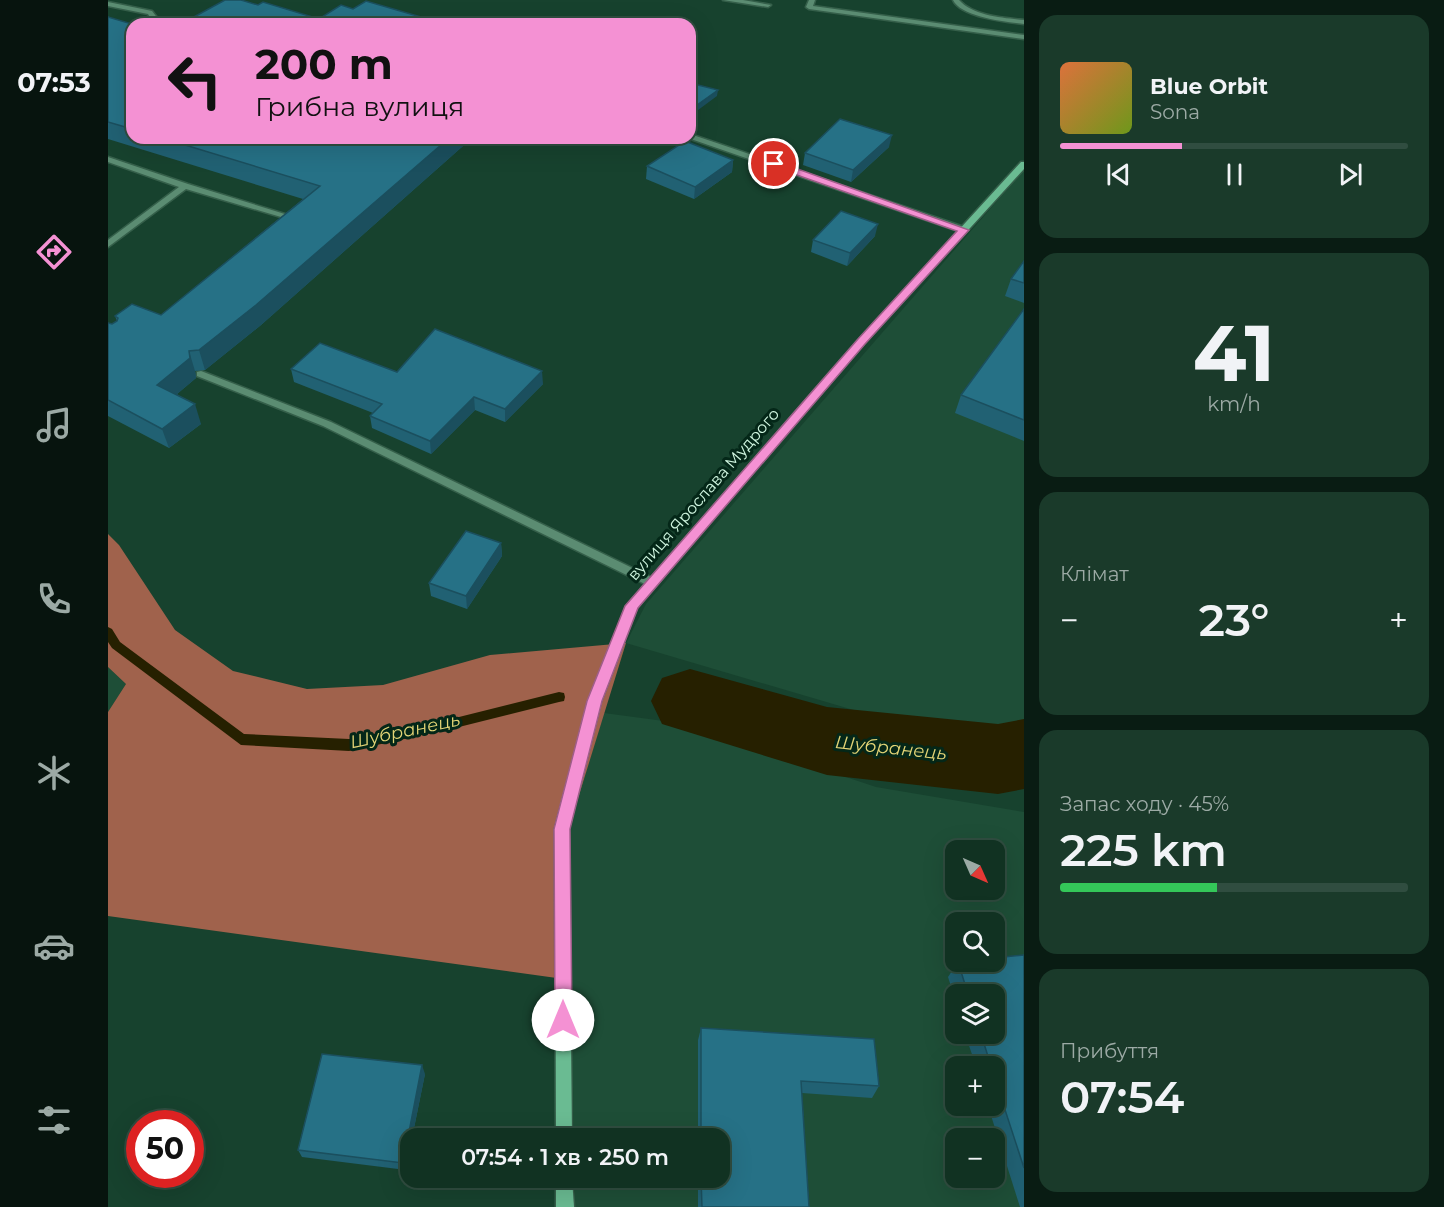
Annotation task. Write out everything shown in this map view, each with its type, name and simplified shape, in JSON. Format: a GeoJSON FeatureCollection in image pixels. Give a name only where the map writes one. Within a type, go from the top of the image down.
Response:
{"type":"FeatureCollection","features":[{"type":"Feature","properties":{"kind":"main road","name":"вулиця Ярослава Мудрого"},"geometry":{"type":"LineString","coordinates":[[564,1128],[562,829],[594,701],[632,606],[861,342],[1024,164]]}},
{"type":"Feature","properties":{"kind":"main road"},"geometry":{"type":"LineString","coordinates":[[564,1188],[564,1207]]}},
{"type":"Feature","properties":{"kind":"street"},"geometry":{"type":"LineString","coordinates":[[726,0],[768,5]]}},
{"type":"Feature","properties":{"kind":"street"},"geometry":{"type":"LineString","coordinates":[[812,0],[809,7],[1024,36]]}},
{"type":"Feature","properties":{"kind":"street"},"geometry":{"type":"LineString","coordinates":[[956,0],[958,4],[972,11],[999,19],[1024,22]]}},
{"type":"Feature","properties":{"kind":"street"},"geometry":{"type":"LineString","coordinates":[[108,4],[150,12],[154,18]]}},
{"type":"Feature","properties":{"kind":"street"},"geometry":{"type":"LineString","coordinates":[[696,138],[964,230]]}},
{"type":"Feature","properties":{"kind":"street"},"geometry":{"type":"LineString","coordinates":[[108,159],[185,186],[284,215]]}},
{"type":"Feature","properties":{"kind":"street"},"geometry":{"type":"LineString","coordinates":[[108,244],[185,186]]}},
{"type":"Feature","properties":{"kind":"street"},"geometry":{"type":"LineString","coordinates":[[201,374],[327,423],[651,582]]}},
{"type":"Feature","properties":{"kind":"shaded area"},"geometry":{"type":"Polygon","coordinates":[[[1024,170],[1024,724],[901,724],[626,643],[646,604],[1024,170]]]}},
{"type":"Feature","properties":{"kind":"shaded area"},"geometry":{"type":"Polygon","coordinates":[[[108,534],[119,545],[175,630],[233,671],[307,689],[383,685],[490,655],[626,643],[568,831],[571,980],[108,916],[108,712],[126,684],[108,667],[108,534]]]}},
{"type":"Feature","properties":{"kind":"shaded area"},"geometry":{"type":"Polygon","coordinates":[[[108,667],[126,684],[108,712],[108,667]]]}},
{"type":"Feature","properties":{"kind":"shaded area"},"geometry":{"type":"Polygon","coordinates":[[[604,713],[686,724],[876,787],[1024,812],[1024,1207],[575,1207],[575,1188],[730,1188],[730,1128],[574,1128],[568,831],[604,713]]]}},
{"type":"Feature","properties":{"kind":"building"},"geometry":{"type":"Polygon","coordinates":[[[225,0],[241,0],[258,5],[263,2],[316,18],[192,18],[225,0]]]}},
{"type":"Feature","properties":{"kind":"building"},"geometry":{"type":"Polygon","coordinates":[[[366,1],[424,18],[321,18],[341,5],[353,9],[366,1]]]}},
{"type":"Feature","properties":{"kind":"building"},"geometry":{"type":"Polygon","coordinates":[[[108,17],[126,22],[126,127],[108,122],[108,17]]]}},
{"type":"Feature","properties":{"kind":"building"},"geometry":{"type":"Polygon","coordinates":[[[696,84],[718,90],[696,106],[696,84]]]}},
{"type":"Feature","properties":{"kind":"building"},"geometry":{"type":"Polygon","coordinates":[[[840,119],[892,135],[853,170],[805,153],[840,119]]]}},
{"type":"Feature","properties":{"kind":"building"},"geometry":{"type":"Polygon","coordinates":[[[182,144],[442,144],[256,305],[199,350],[189,351],[190,358],[157,385],[195,404],[162,429],[108,400],[108,323],[112,324],[117,321],[118,318],[115,316],[132,304],[161,315],[320,186],[182,144]]]}},
{"type":"Feature","properties":{"kind":"building"},"geometry":{"type":"Polygon","coordinates":[[[680,144],[693,144],[733,160],[695,187],[647,166],[680,144]]]}},
{"type":"Feature","properties":{"kind":"building"},"geometry":{"type":"Polygon","coordinates":[[[841,211],[878,224],[850,253],[813,240],[841,211]]]}},
{"type":"Feature","properties":{"kind":"building"},"geometry":{"type":"Polygon","coordinates":[[[1024,261],[1024,283],[1011,279],[1024,261]]]}},
{"type":"Feature","properties":{"kind":"building"},"geometry":{"type":"Polygon","coordinates":[[[1024,309],[1024,420],[961,395],[1024,309]]]}},
{"type":"Feature","properties":{"kind":"building"},"geometry":{"type":"Polygon","coordinates":[[[435,329],[542,371],[505,409],[474,397],[430,441],[370,416],[382,404],[291,369],[320,343],[397,372],[435,329]]]}},
{"type":"Feature","properties":{"kind":"building"},"geometry":{"type":"Polygon","coordinates":[[[466,531],[501,543],[466,596],[429,583],[466,531]]]}},
{"type":"Feature","properties":{"kind":"building"},"geometry":{"type":"Polygon","coordinates":[[[1024,955],[1024,1168],[1005,1110],[1005,1056],[988,1056],[984,1044],[1005,1044],[1005,984],[965,984],[961,972],[1005,972],[1005,957],[1024,955]]]}},
{"type":"Feature","properties":{"kind":"building"},"geometry":{"type":"Polygon","coordinates":[[[701,1028],[874,1039],[879,1086],[801,1081],[809,1207],[702,1207],[701,1188],[730,1188],[730,1128],[701,1128],[701,1028]]]}},
{"type":"Feature","properties":{"kind":"building"},"geometry":{"type":"Polygon","coordinates":[[[322,1054],[422,1065],[410,1128],[400,1128],[400,1163],[298,1150],[322,1054]]]}},
{"type":"Feature","properties":{"kind":"waterway","name":"Шубранець"},"geometry":{"type":"LineString","coordinates":[[108,632],[116,645],[241,739],[349,745],[459,722],[559,697]]}},
{"type":"Feature","properties":{"kind":"waterway","name":"Шубранець"},"geometry":{"type":"LineString","coordinates":[[690,701],[827,741],[998,759],[1024,754]]}},
{"type":"Feature","properties":{"kind":"route"},"geometry":{"type":"LineString","coordinates":[[563,1020],[562,829],[594,701],[632,606],[861,342],[964,230],[774,164]]}}]}
